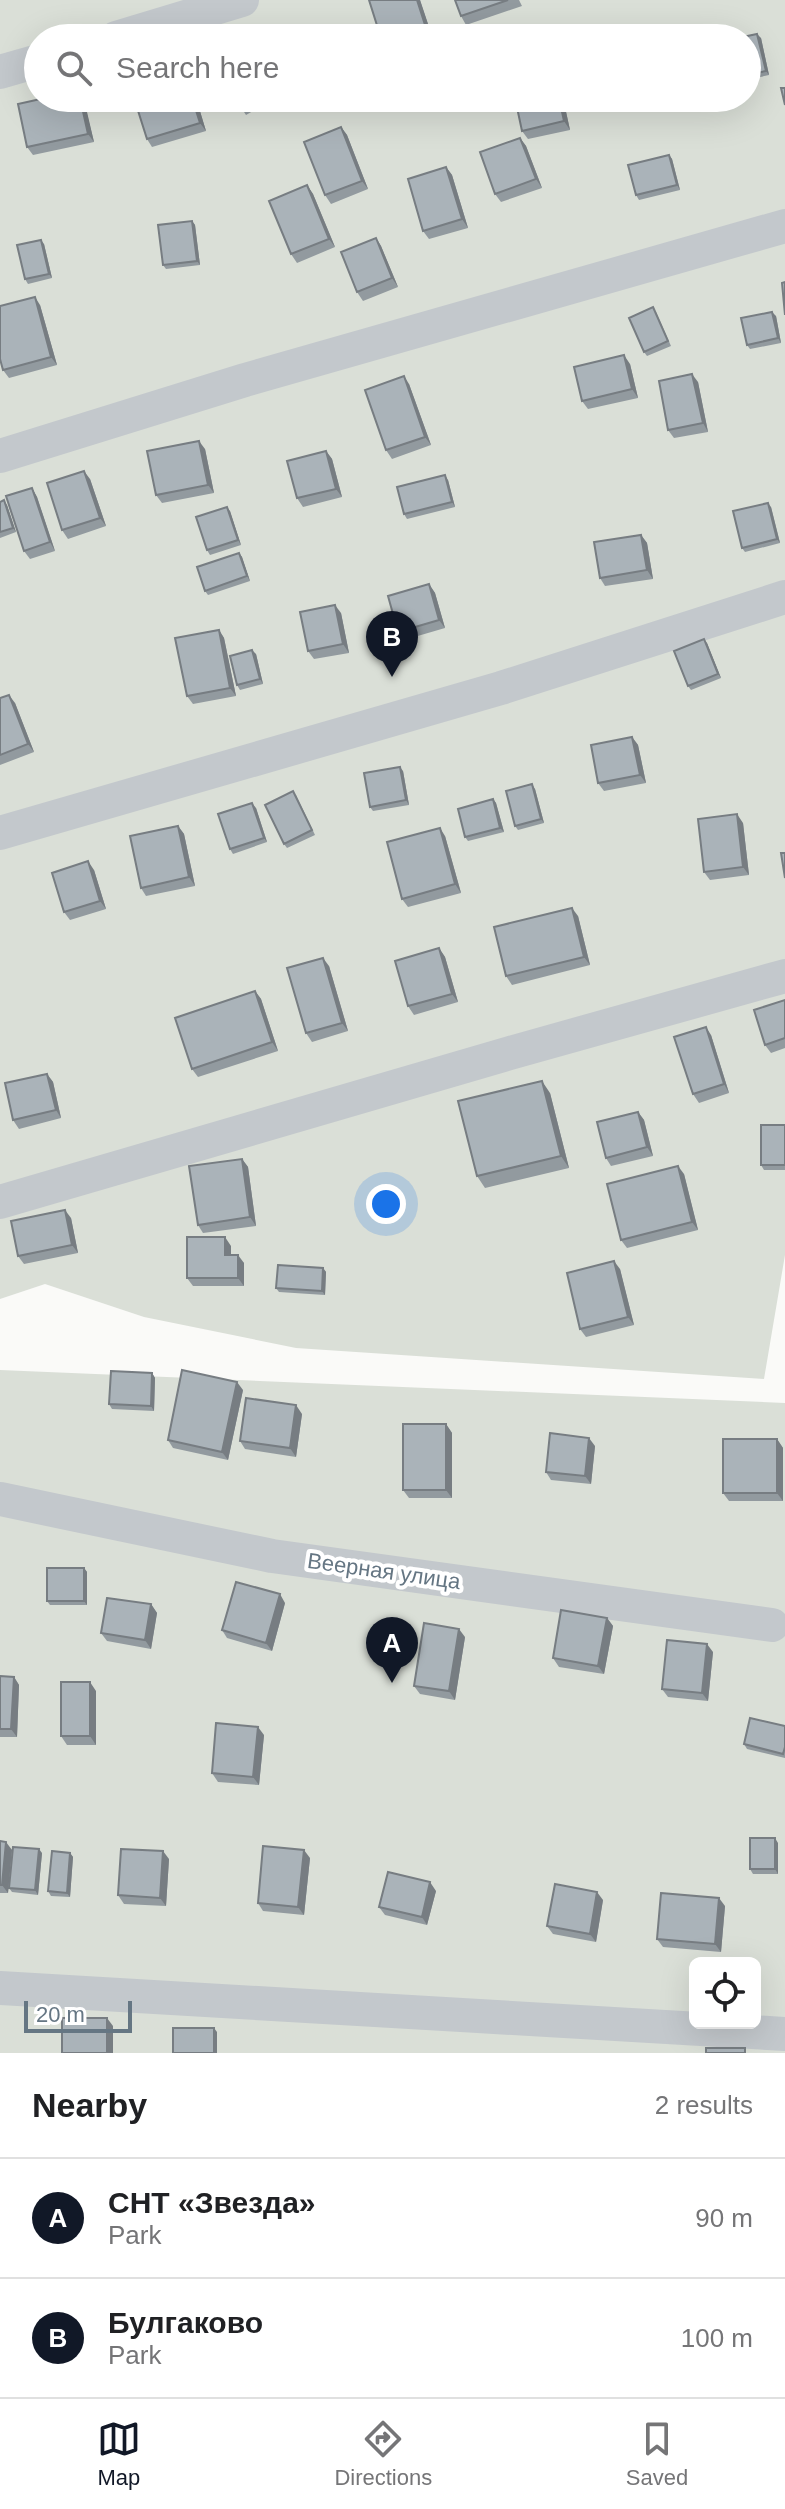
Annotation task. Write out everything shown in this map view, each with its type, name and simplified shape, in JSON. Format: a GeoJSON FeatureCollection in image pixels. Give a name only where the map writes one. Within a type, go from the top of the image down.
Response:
{"type":"FeatureCollection","features":[{"type":"Feature","properties":{"kind":"lane"},"geometry":{"type":"LineString","coordinates":[[162,24],[242,0]]}},
{"type":"Feature","properties":{"kind":"lane"},"geometry":{"type":"LineString","coordinates":[[0,72],[24,65]]}},
{"type":"Feature","properties":{"kind":"lane"},"geometry":{"type":"LineString","coordinates":[[0,456],[245,380],[785,226]]}},
{"type":"Feature","properties":{"kind":"lane"},"geometry":{"type":"LineString","coordinates":[[0,833],[501,688],[785,597]]}},
{"type":"Feature","properties":{"kind":"lane"},"geometry":{"type":"LineString","coordinates":[[0,1202],[785,976]]}},
{"type":"Feature","properties":{"kind":"lane","name":"Веерная улица"},"geometry":{"type":"LineString","coordinates":[[0,1499],[272,1556],[772,1625]]}},
{"type":"Feature","properties":{"kind":"lane"},"geometry":{"type":"LineString","coordinates":[[0,1988],[785,2034]]}},
{"type":"Feature","properties":{"kind":"shaded area"},"geometry":{"type":"Polygon","coordinates":[[[0,0],[785,0],[785,1255],[764,1379],[296,1348],[144,1317],[45,1284],[0,1299],[0,0]]]}},
{"type":"Feature","properties":{"kind":"shaded area"},"geometry":{"type":"Polygon","coordinates":[[[0,1370],[785,1403],[785,2053],[0,2053],[0,1370]]]}},
{"type":"Feature","properties":{"kind":"building"},"geometry":{"type":"Polygon","coordinates":[[[369,0],[417,0],[425,24],[377,24],[369,0]]]}},
{"type":"Feature","properties":{"kind":"building"},"geometry":{"type":"Polygon","coordinates":[[[455,0],[508,0],[461,16],[455,0]]]}},
{"type":"Feature","properties":{"kind":"building"},"geometry":{"type":"Polygon","coordinates":[[[761,50],[766,71],[761,72],[761,50]]]}},
{"type":"Feature","properties":{"kind":"building"},"geometry":{"type":"Polygon","coordinates":[[[24,103],[24,112],[83,112],[88,134],[27,147],[18,104],[24,103]]]}},
{"type":"Feature","properties":{"kind":"building"},"geometry":{"type":"Polygon","coordinates":[[[138,112],[196,112],[200,123],[147,139],[138,112]]]}},
{"type":"Feature","properties":{"kind":"building"},"geometry":{"type":"Polygon","coordinates":[[[518,112],[562,112],[564,121],[522,131],[518,112]]]}},
{"type":"Feature","properties":{"kind":"building"},"geometry":{"type":"Polygon","coordinates":[[[341,127],[362,181],[325,195],[304,142],[341,127]]]}},
{"type":"Feature","properties":{"kind":"building"},"geometry":{"type":"Polygon","coordinates":[[[520,138],[536,179],[495,194],[480,152],[520,138]]]}},
{"type":"Feature","properties":{"kind":"building"},"geometry":{"type":"Polygon","coordinates":[[[669,155],[677,185],[636,195],[628,165],[669,155]]]}},
{"type":"Feature","properties":{"kind":"building"},"geometry":{"type":"Polygon","coordinates":[[[446,167],[462,219],[423,231],[408,179],[446,167]]]}},
{"type":"Feature","properties":{"kind":"building"},"geometry":{"type":"Polygon","coordinates":[[[307,185],[329,239],[291,254],[269,201],[307,185]]]}},
{"type":"Feature","properties":{"kind":"building"},"geometry":{"type":"Polygon","coordinates":[[[192,221],[197,261],[163,265],[158,225],[192,221]]]}},
{"type":"Feature","properties":{"kind":"building"},"geometry":{"type":"Polygon","coordinates":[[[376,238],[392,278],[357,292],[341,252],[376,238]]]}},
{"type":"Feature","properties":{"kind":"building"},"geometry":{"type":"Polygon","coordinates":[[[41,240],[49,274],[25,279],[17,245],[41,240]]]}},
{"type":"Feature","properties":{"kind":"building"},"geometry":{"type":"Polygon","coordinates":[[[785,282],[785,315],[782,283],[785,282]]]}},
{"type":"Feature","properties":{"kind":"building"},"geometry":{"type":"Polygon","coordinates":[[[35,297],[51,357],[3,370],[0,359],[0,306],[35,297]]]}},
{"type":"Feature","properties":{"kind":"building"},"geometry":{"type":"Polygon","coordinates":[[[653,307],[668,341],[644,352],[629,318],[653,307]]]}},
{"type":"Feature","properties":{"kind":"building"},"geometry":{"type":"Polygon","coordinates":[[[772,312],[778,338],[747,345],[741,318],[772,312]]]}},
{"type":"Feature","properties":{"kind":"building"},"geometry":{"type":"Polygon","coordinates":[[[624,355],[632,389],[582,401],[574,367],[624,355]]]}},
{"type":"Feature","properties":{"kind":"building"},"geometry":{"type":"Polygon","coordinates":[[[692,374],[703,423],[668,430],[659,381],[692,374]]]}},
{"type":"Feature","properties":{"kind":"building"},"geometry":{"type":"Polygon","coordinates":[[[404,376],[425,437],[386,450],[365,390],[404,376]]]}},
{"type":"Feature","properties":{"kind":"building"},"geometry":{"type":"Polygon","coordinates":[[[199,441],[208,485],[156,495],[147,451],[199,441]]]}},
{"type":"Feature","properties":{"kind":"building"},"geometry":{"type":"Polygon","coordinates":[[[326,451],[336,489],[297,498],[287,461],[326,451]]]}},
{"type":"Feature","properties":{"kind":"building"},"geometry":{"type":"Polygon","coordinates":[[[84,471],[100,518],[62,530],[47,483],[84,471]]]}},
{"type":"Feature","properties":{"kind":"building"},"geometry":{"type":"Polygon","coordinates":[[[445,475],[452,502],[404,514],[397,487],[445,475]]]}},
{"type":"Feature","properties":{"kind":"building"},"geometry":{"type":"Polygon","coordinates":[[[32,488],[50,542],[24,551],[6,496],[32,488]]]}},
{"type":"Feature","properties":{"kind":"building"},"geometry":{"type":"Polygon","coordinates":[[[4,500],[13,528],[0,532],[0,502],[4,500]]]}},
{"type":"Feature","properties":{"kind":"building"},"geometry":{"type":"Polygon","coordinates":[[[768,503],[777,539],[742,548],[733,511],[768,503]]]}},
{"type":"Feature","properties":{"kind":"building"},"geometry":{"type":"Polygon","coordinates":[[[227,507],[238,540],[207,550],[196,517],[227,507]]]}},
{"type":"Feature","properties":{"kind":"building"},"geometry":{"type":"Polygon","coordinates":[[[641,535],[647,570],[600,578],[594,542],[641,535]]]}},
{"type":"Feature","properties":{"kind":"building"},"geometry":{"type":"Polygon","coordinates":[[[239,553],[247,576],[205,591],[197,567],[239,553]]]}},
{"type":"Feature","properties":{"kind":"building"},"geometry":{"type":"Polygon","coordinates":[[[429,584],[439,620],[398,632],[388,596],[429,584]]]}},
{"type":"Feature","properties":{"kind":"building"},"geometry":{"type":"Polygon","coordinates":[[[335,605],[343,644],[308,651],[300,612],[335,605]]]}},
{"type":"Feature","properties":{"kind":"building"},"geometry":{"type":"Polygon","coordinates":[[[219,630],[230,688],[187,696],[175,638],[219,630]]]}},
{"type":"Feature","properties":{"kind":"building"},"geometry":{"type":"Polygon","coordinates":[[[704,639],[718,674],[688,686],[674,651],[704,639]]]}},
{"type":"Feature","properties":{"kind":"building"},"geometry":{"type":"Polygon","coordinates":[[[252,650],[260,679],[237,685],[230,656],[252,650]]]}},
{"type":"Feature","properties":{"kind":"building"},"geometry":{"type":"Polygon","coordinates":[[[9,695],[28,744],[0,755],[0,698],[9,695]]]}},
{"type":"Feature","properties":{"kind":"building"},"geometry":{"type":"Polygon","coordinates":[[[632,737],[640,775],[598,783],[591,745],[632,737]]]}},
{"type":"Feature","properties":{"kind":"building"},"geometry":{"type":"Polygon","coordinates":[[[400,767],[406,800],[370,807],[364,773],[400,767]]]}},
{"type":"Feature","properties":{"kind":"building"},"geometry":{"type":"Polygon","coordinates":[[[532,784],[541,819],[515,826],[506,791],[532,784]]]}},
{"type":"Feature","properties":{"kind":"building"},"geometry":{"type":"Polygon","coordinates":[[[293,791],[312,830],[284,844],[265,805],[293,791]]]}},
{"type":"Feature","properties":{"kind":"building"},"geometry":{"type":"Polygon","coordinates":[[[493,799],[500,828],[465,837],[458,809],[493,799]]]}},
{"type":"Feature","properties":{"kind":"building"},"geometry":{"type":"Polygon","coordinates":[[[252,803],[264,838],[230,849],[218,814],[252,803]]]}},
{"type":"Feature","properties":{"kind":"building"},"geometry":{"type":"Polygon","coordinates":[[[737,814],[743,867],[704,872],[698,819],[737,814]]]}},
{"type":"Feature","properties":{"kind":"building"},"geometry":{"type":"Polygon","coordinates":[[[178,826],[189,877],[141,888],[130,836],[178,826]]]}},
{"type":"Feature","properties":{"kind":"building"},"geometry":{"type":"Polygon","coordinates":[[[440,828],[455,884],[402,899],[387,842],[440,828]]]}},
{"type":"Feature","properties":{"kind":"building"},"geometry":{"type":"Polygon","coordinates":[[[781,853],[785,853],[785,878],[781,853]]]}},
{"type":"Feature","properties":{"kind":"building"},"geometry":{"type":"Polygon","coordinates":[[[88,861],[100,901],[64,912],[52,873],[88,861]]]}},
{"type":"Feature","properties":{"kind":"building"},"geometry":{"type":"Polygon","coordinates":[[[572,908],[584,957],[506,976],[494,927],[572,908]]]}},
{"type":"Feature","properties":{"kind":"building"},"geometry":{"type":"Polygon","coordinates":[[[439,948],[452,994],[408,1006],[395,961],[439,948]]]}},
{"type":"Feature","properties":{"kind":"building"},"geometry":{"type":"Polygon","coordinates":[[[323,958],[342,1023],[306,1033],[287,968],[323,958]]]}},
{"type":"Feature","properties":{"kind":"building"},"geometry":{"type":"Polygon","coordinates":[[[255,991],[272,1042],[192,1069],[175,1018],[255,991]]]}},
{"type":"Feature","properties":{"kind":"building"},"geometry":{"type":"Polygon","coordinates":[[[785,1000],[785,1038],[765,1045],[754,1010],[785,1000]]]}},
{"type":"Feature","properties":{"kind":"building"},"geometry":{"type":"Polygon","coordinates":[[[706,1027],[724,1084],[693,1094],[674,1037],[706,1027]]]}},
{"type":"Feature","properties":{"kind":"building"},"geometry":{"type":"Polygon","coordinates":[[[47,1074],[56,1110],[13,1120],[5,1083],[47,1074]]]}},
{"type":"Feature","properties":{"kind":"building"},"geometry":{"type":"Polygon","coordinates":[[[542,1081],[561,1156],[477,1176],[458,1101],[542,1081]]]}},
{"type":"Feature","properties":{"kind":"building"},"geometry":{"type":"Polygon","coordinates":[[[638,1112],[647,1147],[606,1158],[597,1122],[638,1112]]]}},
{"type":"Feature","properties":{"kind":"building"},"geometry":{"type":"Polygon","coordinates":[[[761,1125],[785,1125],[785,1165],[761,1165],[761,1125]]]}},
{"type":"Feature","properties":{"kind":"building"},"geometry":{"type":"Polygon","coordinates":[[[242,1159],[250,1217],[198,1225],[189,1166],[242,1159]]]}},
{"type":"Feature","properties":{"kind":"building"},"geometry":{"type":"Polygon","coordinates":[[[678,1166],[692,1222],[621,1240],[607,1184],[678,1166]]]}},
{"type":"Feature","properties":{"kind":"building"},"geometry":{"type":"Polygon","coordinates":[[[65,1210],[72,1245],[18,1256],[11,1221],[65,1210]]]}},
{"type":"Feature","properties":{"kind":"building"},"geometry":{"type":"Polygon","coordinates":[[[187,1237],[225,1237],[225,1255],[238,1255],[238,1278],[187,1278],[187,1237]]]}},
{"type":"Feature","properties":{"kind":"building"},"geometry":{"type":"Polygon","coordinates":[[[614,1261],[628,1317],[580,1329],[567,1273],[614,1261]]]}},
{"type":"Feature","properties":{"kind":"building"},"geometry":{"type":"Polygon","coordinates":[[[278,1265],[323,1268],[322,1291],[276,1288],[278,1265]]]}},
{"type":"Feature","properties":{"kind":"building"},"geometry":{"type":"Polygon","coordinates":[[[182,1370],[237,1382],[222,1452],[168,1440],[182,1370]]]}},
{"type":"Feature","properties":{"kind":"building"},"geometry":{"type":"Polygon","coordinates":[[[111,1371],[152,1373],[151,1406],[109,1404],[111,1371]]]}},
{"type":"Feature","properties":{"kind":"building"},"geometry":{"type":"Polygon","coordinates":[[[246,1398],[296,1405],[290,1448],[240,1441],[246,1398]]]}},
{"type":"Feature","properties":{"kind":"building"},"geometry":{"type":"Polygon","coordinates":[[[403,1424],[446,1424],[446,1490],[403,1490],[403,1424]]]}},
{"type":"Feature","properties":{"kind":"building"},"geometry":{"type":"Polygon","coordinates":[[[550,1433],[589,1438],[585,1476],[546,1472],[550,1433]]]}},
{"type":"Feature","properties":{"kind":"building"},"geometry":{"type":"Polygon","coordinates":[[[723,1439],[777,1439],[777,1493],[723,1493],[723,1439]]]}},
{"type":"Feature","properties":{"kind":"building"},"geometry":{"type":"Polygon","coordinates":[[[47,1568],[84,1568],[84,1601],[47,1601],[47,1568]]]}},
{"type":"Feature","properties":{"kind":"building"},"geometry":{"type":"Polygon","coordinates":[[[236,1582],[280,1594],[266,1643],[222,1630],[236,1582]]]}},
{"type":"Feature","properties":{"kind":"building"},"geometry":{"type":"Polygon","coordinates":[[[107,1598],[151,1604],[145,1640],[101,1633],[107,1598]]]}},
{"type":"Feature","properties":{"kind":"building"},"geometry":{"type":"Polygon","coordinates":[[[561,1610],[607,1618],[598,1666],[553,1658],[561,1610]]]}},
{"type":"Feature","properties":{"kind":"building"},"geometry":{"type":"Polygon","coordinates":[[[424,1623],[459,1629],[449,1691],[414,1686],[424,1623]]]}},
{"type":"Feature","properties":{"kind":"building"},"geometry":{"type":"Polygon","coordinates":[[[667,1640],[707,1644],[702,1693],[662,1689],[667,1640]]]}},
{"type":"Feature","properties":{"kind":"building"},"geometry":{"type":"Polygon","coordinates":[[[0,1676],[14,1677],[11,1729],[0,1729],[0,1676]]]}},
{"type":"Feature","properties":{"kind":"building"},"geometry":{"type":"Polygon","coordinates":[[[61,1682],[90,1682],[90,1736],[61,1736],[61,1682]]]}},
{"type":"Feature","properties":{"kind":"building"},"geometry":{"type":"Polygon","coordinates":[[[750,1718],[785,1726],[783,1754],[744,1744],[750,1718]]]}},
{"type":"Feature","properties":{"kind":"building"},"geometry":{"type":"Polygon","coordinates":[[[216,1723],[258,1727],[253,1777],[212,1773],[216,1723]]]}},
{"type":"Feature","properties":{"kind":"building"},"geometry":{"type":"Polygon","coordinates":[[[750,1838],[775,1838],[775,1869],[750,1869],[750,1838]]]}},
{"type":"Feature","properties":{"kind":"building"},"geometry":{"type":"Polygon","coordinates":[[[0,1841],[6,1842],[2,1885],[0,1885],[0,1841]]]}},
{"type":"Feature","properties":{"kind":"building"},"geometry":{"type":"Polygon","coordinates":[[[263,1846],[304,1850],[298,1907],[258,1903],[263,1846]]]}},
{"type":"Feature","properties":{"kind":"building"},"geometry":{"type":"Polygon","coordinates":[[[13,1847],[39,1849],[35,1890],[9,1888],[13,1847]]]}},
{"type":"Feature","properties":{"kind":"building"},"geometry":{"type":"Polygon","coordinates":[[[121,1849],[163,1851],[160,1898],[118,1895],[121,1849]]]}},
{"type":"Feature","properties":{"kind":"building"},"geometry":{"type":"Polygon","coordinates":[[[52,1851],[70,1853],[67,1893],[48,1891],[52,1851]]]}},
{"type":"Feature","properties":{"kind":"building"},"geometry":{"type":"Polygon","coordinates":[[[388,1872],[430,1882],[422,1917],[379,1907],[388,1872]]]}},
{"type":"Feature","properties":{"kind":"building"},"geometry":{"type":"Polygon","coordinates":[[[555,1884],[597,1892],[590,1934],[547,1926],[555,1884]]]}},
{"type":"Feature","properties":{"kind":"building"},"geometry":{"type":"Polygon","coordinates":[[[661,1893],[719,1898],[715,1944],[657,1939],[661,1893]]]}},
{"type":"Feature","properties":{"kind":"building"},"geometry":{"type":"Polygon","coordinates":[[[62,2018],[107,2018],[107,2053],[62,2053],[62,2018]]]}},
{"type":"Feature","properties":{"kind":"building"},"geometry":{"type":"Polygon","coordinates":[[[173,2028],[214,2028],[214,2053],[173,2053],[173,2028]]]}},
{"type":"Feature","properties":{"kind":"building"},"geometry":{"type":"Polygon","coordinates":[[[706,2048],[745,2048],[745,2053],[706,2053],[706,2048]]]}},
{"type":"Feature","properties":{"kind":"place","name":"Булгаково"},"geometry":{"type":"Point","coordinates":[392,677]}},
{"type":"Feature","properties":{"kind":"place","name":"СНТ «Звезда»"},"geometry":{"type":"Point","coordinates":[392,1683]}}]}
